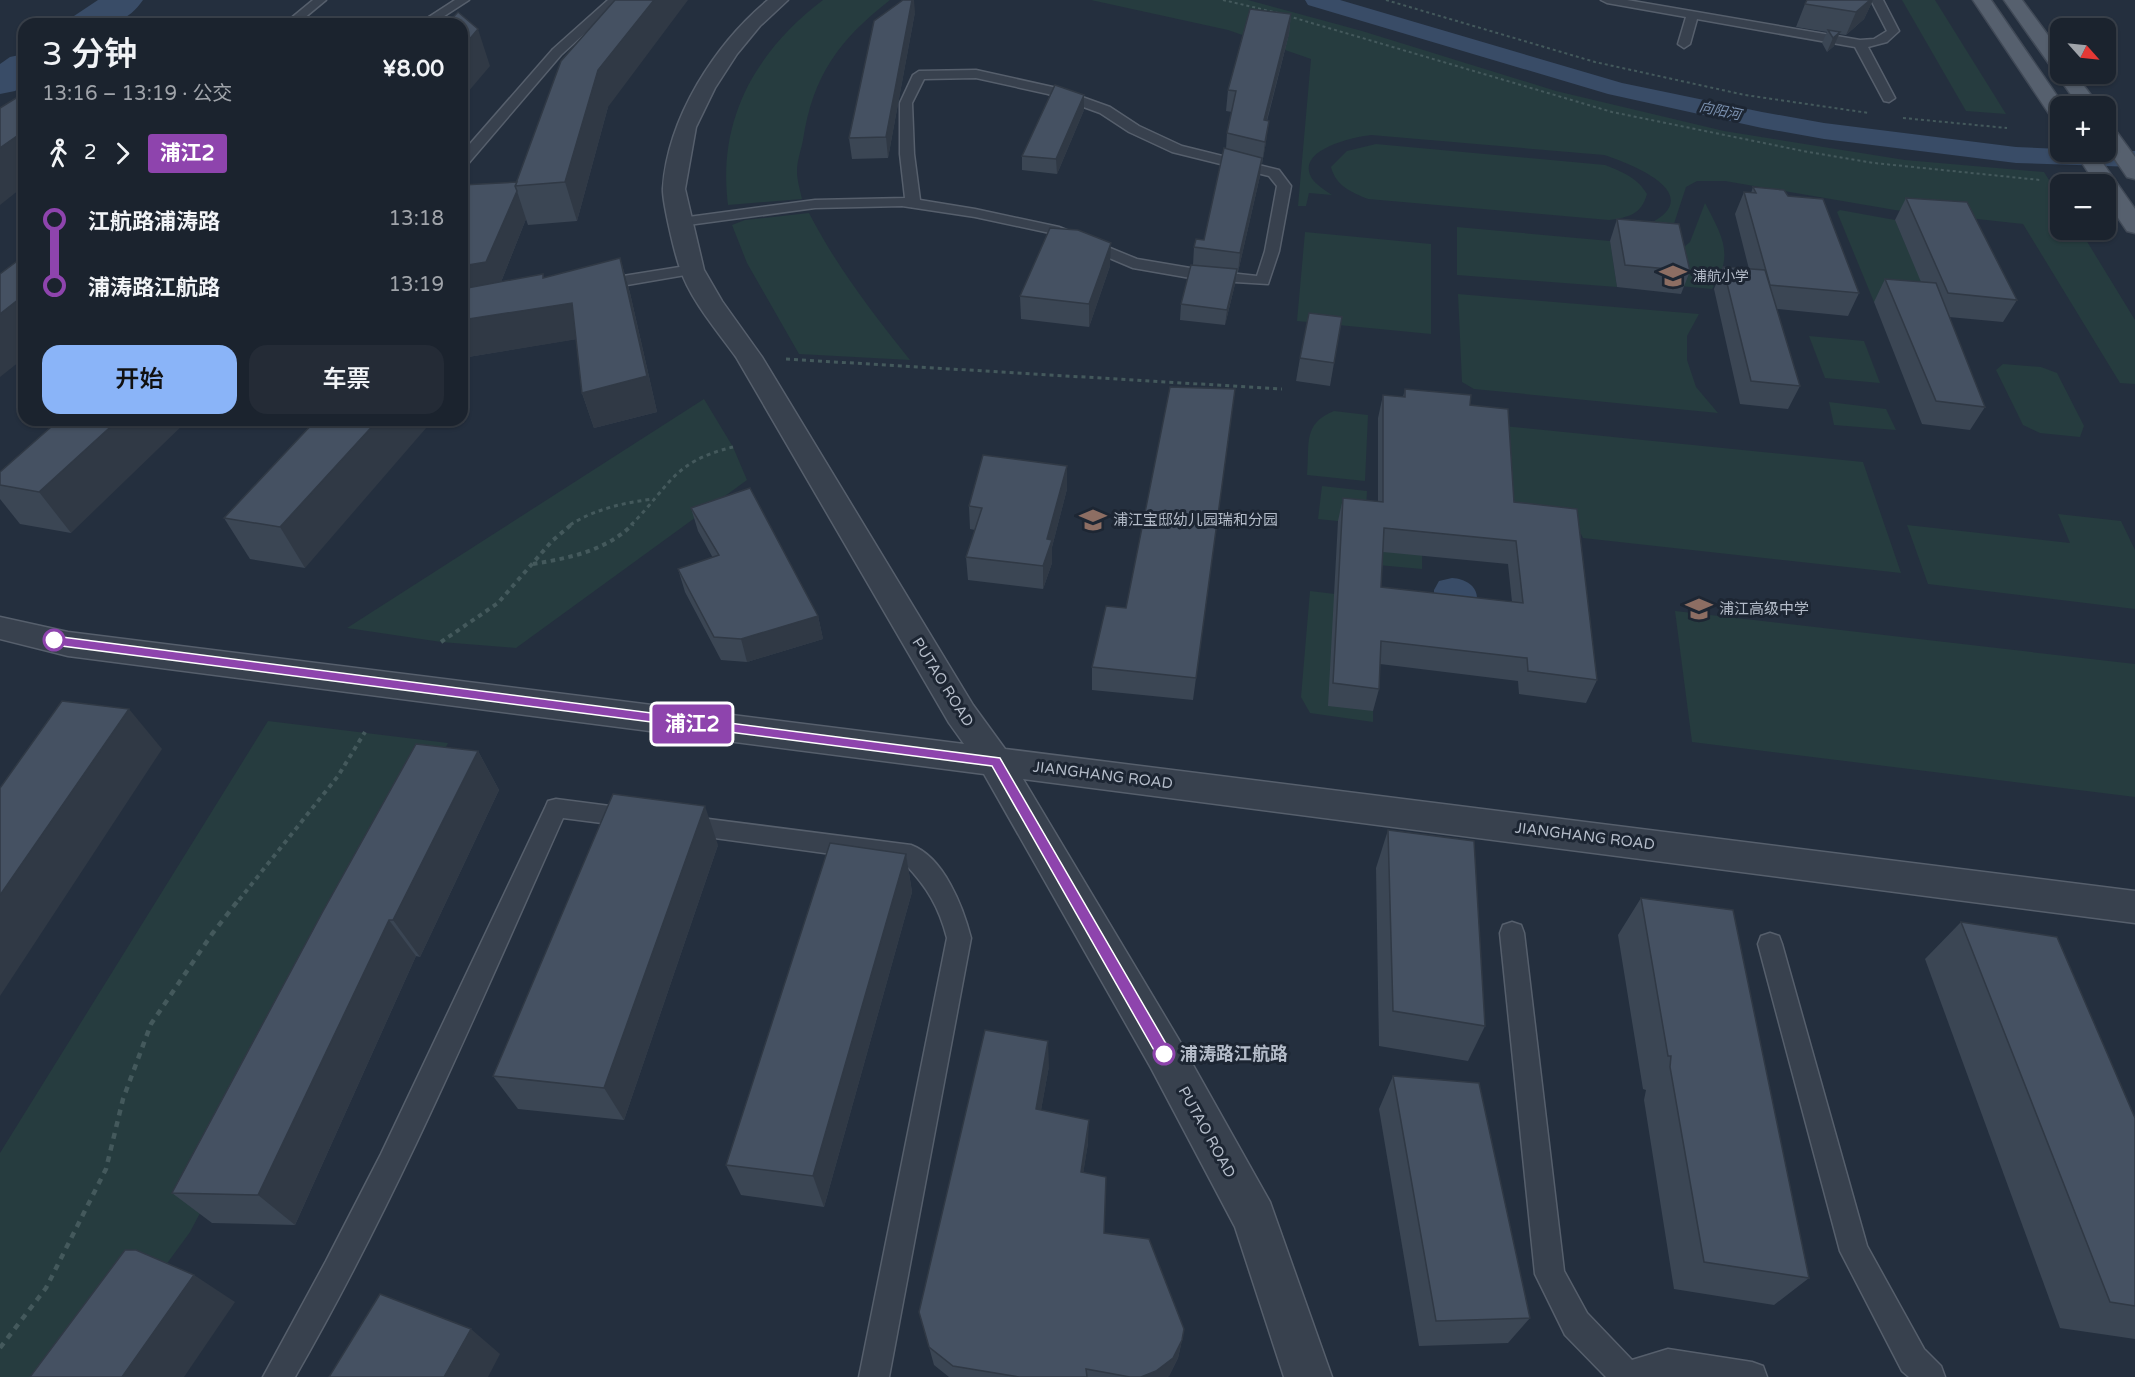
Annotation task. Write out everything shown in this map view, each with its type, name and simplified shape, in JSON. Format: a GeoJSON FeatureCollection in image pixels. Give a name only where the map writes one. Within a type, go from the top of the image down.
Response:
{"type":"FeatureCollection","features":[{"type":"Feature","properties":{"kind":"main road"},"geometry":{"type":"LineString","coordinates":[[1982,0],[2050,101]]}},
{"type":"Feature","properties":{"kind":"main road"},"geometry":{"type":"LineString","coordinates":[[2013,0],[2050,52]]}},
{"type":"Feature","properties":{"kind":"main road"},"geometry":{"type":"LineString","coordinates":[[2116,145],[2135,172]]}},
{"type":"Feature","properties":{"kind":"main road"},"geometry":{"type":"LineString","coordinates":[[2116,198],[2135,226]]}},
{"type":"Feature","properties":{"kind":"street","name":"PUTAO ROAD"},"geometry":{"type":"LineString","coordinates":[[779,0],[753,22],[729,51],[705,88],[686,127],[674,189],[692,270],[710,302],[749,357],[961,714],[995,762],[1164,1054],[1254,1218],[1308,1377]]}},
{"type":"Feature","properties":{"kind":"street","name":"JIANGHANG ROAD"},"geometry":{"type":"LineString","coordinates":[[0,628],[68,644],[2135,907]]}},
{"type":"Feature","properties":{"kind":"lane"},"geometry":{"type":"LineString","coordinates":[[298,18],[320,0]]}},
{"type":"Feature","properties":{"kind":"lane"},"geometry":{"type":"LineString","coordinates":[[434,18],[463,0]]}},
{"type":"Feature","properties":{"kind":"lane"},"geometry":{"type":"LineString","coordinates":[[468,155],[557,52],[615,0]]}},
{"type":"Feature","properties":{"kind":"lane"},"geometry":{"type":"LineString","coordinates":[[1607,0],[1860,44],[1881,40],[1893,32],[1877,0]]}},
{"type":"Feature","properties":{"kind":"lane"},"geometry":{"type":"LineString","coordinates":[[1684,44],[1692,15]]}},
{"type":"Feature","properties":{"kind":"lane"},"geometry":{"type":"LineString","coordinates":[[1860,44],[1889,98]]}},
{"type":"Feature","properties":{"kind":"lane"},"geometry":{"type":"LineString","coordinates":[[681,222],[815,204],[913,203],[975,213],[1054,230],[1133,263],[1202,275],[1263,281],[1272,251],[1284,186],[1274,173],[1177,149],[1134,129],[1105,110],[1052,91],[976,74],[919,75],[906,103],[907,154],[913,203]]}},
{"type":"Feature","properties":{"kind":"lane"},"geometry":{"type":"LineString","coordinates":[[579,288],[692,270]]}},
{"type":"Feature","properties":{"kind":"lane"},"geometry":{"type":"LineString","coordinates":[[278,1377],[300,1341],[387,1172],[556,808],[911,855],[934,878],[952,907],[959,938],[874,1377]]}},
{"type":"Feature","properties":{"kind":"lane"},"geometry":{"type":"LineString","coordinates":[[1512,933],[1550,1274],[1576,1324],[1627,1377],[1668,1364],[1752,1377]]}},
{"type":"Feature","properties":{"kind":"lane"},"geometry":{"type":"LineString","coordinates":[[1770,944],[1854,1251],[1913,1360],[1930,1377]]}},
{"type":"Feature","properties":{"kind":"path"},"geometry":{"type":"LineString","coordinates":[[1223,0],[1278,13],[1612,112],[1874,163],[2040,180]]}},
{"type":"Feature","properties":{"kind":"path"},"geometry":{"type":"LineString","coordinates":[[1386,0],[1595,62],[1745,95],[1874,114]]}},
{"type":"Feature","properties":{"kind":"path"},"geometry":{"type":"LineString","coordinates":[[1896,117],[2007,128]]}},
{"type":"Feature","properties":{"kind":"path"},"geometry":{"type":"LineString","coordinates":[[749,357],[1282,389]]}},
{"type":"Feature","properties":{"kind":"path"},"geometry":{"type":"LineString","coordinates":[[533,564],[579,555],[612,541],[649,506],[672,474],[686,463],[718,450],[733,447]]}},
{"type":"Feature","properties":{"kind":"path"},"geometry":{"type":"LineString","coordinates":[[441,642],[480,616],[504,596],[533,564],[537,556],[571,524],[611,507],[631,501],[653,499]]}},
{"type":"Feature","properties":{"kind":"path"},"geometry":{"type":"LineString","coordinates":[[0,1348],[46,1288],[106,1169],[123,1099],[151,1024],[212,934],[338,776],[365,732]]}},
{"type":"Feature","properties":{"kind":"green space"},"geometry":{"type":"Polygon","coordinates":[[[823,0],[890,0],[856,30],[831,61],[821,78],[808,117],[798,163],[797,171],[802,199],[728,205],[726,174],[729,144],[746,89],[778,41],[823,0]]]}},
{"type":"Feature","properties":{"kind":"green space"},"geometry":{"type":"Polygon","coordinates":[[[1091,0],[1248,0],[1362,31],[1556,91],[1724,131],[1905,160],[2044,172],[2050,182],[2050,240],[2086,240],[2135,320],[2135,384],[2120,383],[2023,224],[1895,210],[1725,181],[1697,181],[1686,187],[1670,236],[1649,224],[1665,213],[1671,202],[1668,191],[1646,173],[1604,155],[1371,135],[1340,142],[1318,153],[1311,161],[1309,170],[1313,180],[1332,195],[1309,193],[1306,206],[1298,206],[1311,59],[1228,30],[1091,0]]]}},
{"type":"Feature","properties":{"kind":"green space"},"geometry":{"type":"Polygon","coordinates":[[[1902,0],[1935,0],[2006,114],[1966,111],[1902,0]]]}},
{"type":"Feature","properties":{"kind":"green space"},"geometry":{"type":"Polygon","coordinates":[[[1376,144],[1605,165],[1634,179],[1647,194],[1638,211],[1623,218],[1609,220],[1368,199],[1340,184],[1331,167],[1347,151],[1376,144]]]}},
{"type":"Feature","properties":{"kind":"green space"},"geometry":{"type":"Polygon","coordinates":[[[1705,203],[1724,246],[1723,266],[1712,289],[1680,286],[1684,247],[1690,242],[1705,203]]]}},
{"type":"Feature","properties":{"kind":"green space"},"geometry":{"type":"Polygon","coordinates":[[[1840,210],[1895,220],[1932,306],[1874,302],[1837,212],[1840,210]]]}},
{"type":"Feature","properties":{"kind":"green space"},"geometry":{"type":"Polygon","coordinates":[[[809,213],[844,271],[910,360],[799,354],[747,263],[732,225],[745,220],[809,213]]]}},
{"type":"Feature","properties":{"kind":"green space"},"geometry":{"type":"Polygon","coordinates":[[[1457,227],[1610,241],[1617,287],[1457,275],[1457,227]]]}},
{"type":"Feature","properties":{"kind":"green space"},"geometry":{"type":"Polygon","coordinates":[[[1305,232],[1431,244],[1431,334],[1297,321],[1305,232]]]}},
{"type":"Feature","properties":{"kind":"green space"},"geometry":{"type":"Polygon","coordinates":[[[1458,294],[1699,314],[1687,336],[1687,360],[1696,387],[1718,413],[1474,389],[1462,382],[1458,294]]]}},
{"type":"Feature","properties":{"kind":"green space"},"geometry":{"type":"Polygon","coordinates":[[[1809,336],[1864,341],[1880,383],[1825,378],[1809,336]]]}},
{"type":"Feature","properties":{"kind":"green space"},"geometry":{"type":"Polygon","coordinates":[[[2003,364],[2041,367],[2057,373],[2084,426],[2080,437],[2040,433],[2023,425],[1996,370],[2003,364]]]}},
{"type":"Feature","properties":{"kind":"green space"},"geometry":{"type":"Polygon","coordinates":[[[704,399],[733,447],[747,480],[516,648],[441,642],[347,628],[704,399]]]}},
{"type":"Feature","properties":{"kind":"green space"},"geometry":{"type":"Polygon","coordinates":[[[1829,402],[1886,409],[1896,430],[1834,425],[1829,402]]]}},
{"type":"Feature","properties":{"kind":"green space"},"geometry":{"type":"Polygon","coordinates":[[[1334,411],[1368,415],[1365,481],[1307,475],[1308,445],[1312,429],[1324,416],[1334,411]]]}},
{"type":"Feature","properties":{"kind":"green space"},"geometry":{"type":"Polygon","coordinates":[[[1464,422],[1863,462],[1901,573],[1583,538],[1581,534],[1507,525],[1464,422]]]}},
{"type":"Feature","properties":{"kind":"green space"},"geometry":{"type":"Polygon","coordinates":[[[1322,486],[1367,491],[1365,524],[1318,519],[1322,486]]]}},
{"type":"Feature","properties":{"kind":"green space"},"geometry":{"type":"Polygon","coordinates":[[[2058,514],[2121,521],[2135,550],[2135,609],[1928,584],[1907,525],[2070,543],[2058,514]]]}},
{"type":"Feature","properties":{"kind":"green space"},"geometry":{"type":"Polygon","coordinates":[[[1378,551],[1422,555],[1422,569],[1378,565],[1378,551]]]}},
{"type":"Feature","properties":{"kind":"green space"},"geometry":{"type":"Polygon","coordinates":[[[1310,591],[1335,594],[1373,711],[1373,722],[1310,713],[1301,697],[1310,591]]]}},
{"type":"Feature","properties":{"kind":"green space"},"geometry":{"type":"Polygon","coordinates":[[[1675,611],[2135,664],[2135,797],[1692,742],[1675,611]]]}},
{"type":"Feature","properties":{"kind":"green space"},"geometry":{"type":"Polygon","coordinates":[[[268,721],[448,743],[190,1232],[84,1377],[0,1377],[0,1153],[268,721]]]}},
{"type":"Feature","properties":{"kind":"water"},"geometry":{"type":"Polygon","coordinates":[[[1452,578],[1473,586],[1477,599],[1434,595],[1439,581],[1452,578]]]}},
{"type":"Feature","properties":{"kind":"building"},"geometry":{"type":"Polygon","coordinates":[[[615,0],[654,0],[598,70],[565,182],[515,186],[561,61],[615,0]]]}},
{"type":"Feature","properties":{"kind":"building"},"geometry":{"type":"Polygon","coordinates":[[[903,0],[912,0],[886,137],[849,138],[874,21],[903,0]]]}},
{"type":"Feature","properties":{"kind":"building"},"geometry":{"type":"Polygon","coordinates":[[[1807,0],[1870,0],[1856,12],[1805,4],[1807,0]]]}},
{"type":"Feature","properties":{"kind":"building"},"geometry":{"type":"Polygon","coordinates":[[[1250,9],[1291,14],[1264,120],[1269,121],[1265,142],[1227,133],[1236,91],[1228,90],[1250,9]]]}},
{"type":"Feature","properties":{"kind":"building"},"geometry":{"type":"Polygon","coordinates":[[[458,12],[465,18],[452,18],[458,12]]]}},
{"type":"Feature","properties":{"kind":"building"},"geometry":{"type":"Polygon","coordinates":[[[468,20],[478,29],[468,41],[468,20]]]}},
{"type":"Feature","properties":{"kind":"building"},"geometry":{"type":"Polygon","coordinates":[[[1828,30],[1840,32],[1833,38],[1828,30]]]}},
{"type":"Feature","properties":{"kind":"building"},"geometry":{"type":"Polygon","coordinates":[[[1055,85],[1084,95],[1056,159],[1022,156],[1055,85]]]}},
{"type":"Feature","properties":{"kind":"building"},"geometry":{"type":"Polygon","coordinates":[[[18,97],[18,135],[0,148],[0,108],[18,97]]]}},
{"type":"Feature","properties":{"kind":"building"},"geometry":{"type":"Polygon","coordinates":[[[1224,148],[1262,158],[1240,253],[1194,247],[1196,239],[1204,240],[1224,148]]]}},
{"type":"Feature","properties":{"kind":"building"},"geometry":{"type":"Polygon","coordinates":[[[517,182],[515,186],[517,191],[486,262],[468,265],[468,185],[517,182]]]}},
{"type":"Feature","properties":{"kind":"building"},"geometry":{"type":"Polygon","coordinates":[[[1753,187],[1784,190],[1788,196],[1823,199],[1859,293],[1770,285],[1744,192],[1756,193],[1753,187]]]}},
{"type":"Feature","properties":{"kind":"building"},"geometry":{"type":"Polygon","coordinates":[[[1906,198],[1967,202],[2017,300],[1948,293],[1906,198]]]}},
{"type":"Feature","properties":{"kind":"building"},"geometry":{"type":"Polygon","coordinates":[[[1617,219],[1679,224],[1690,271],[1625,265],[1617,219]]]}},
{"type":"Feature","properties":{"kind":"building"},"geometry":{"type":"Polygon","coordinates":[[[1050,228],[1078,230],[1111,243],[1089,304],[1020,296],[1050,228]]]}},
{"type":"Feature","properties":{"kind":"building"},"geometry":{"type":"Polygon","coordinates":[[[620,258],[647,376],[582,393],[572,303],[468,319],[468,288],[543,274],[543,278],[620,258]]]}},
{"type":"Feature","properties":{"kind":"building"},"geometry":{"type":"Polygon","coordinates":[[[18,260],[18,300],[0,314],[0,274],[18,260]]]}},
{"type":"Feature","properties":{"kind":"building"},"geometry":{"type":"Polygon","coordinates":[[[1191,265],[1237,269],[1227,310],[1181,304],[1191,265]]]}},
{"type":"Feature","properties":{"kind":"building"},"geometry":{"type":"Polygon","coordinates":[[[1723,267],[1765,270],[1800,386],[1751,381],[1723,267]]]}},
{"type":"Feature","properties":{"kind":"building"},"geometry":{"type":"Polygon","coordinates":[[[1885,279],[1936,283],[1985,407],[1936,401],[1885,279]]]}},
{"type":"Feature","properties":{"kind":"building"},"geometry":{"type":"Polygon","coordinates":[[[1309,313],[1342,317],[1334,363],[1300,358],[1309,313]]]}},
{"type":"Feature","properties":{"kind":"building"},"geometry":{"type":"Polygon","coordinates":[[[1170,387],[1235,389],[1196,678],[1092,667],[1106,606],[1126,608],[1170,387]]]}},
{"type":"Feature","properties":{"kind":"building"},"geometry":{"type":"Polygon","coordinates":[[[1405,389],[1471,395],[1470,405],[1508,409],[1514,502],[1577,509],[1597,680],[1528,671],[1527,658],[1381,641],[1379,689],[1333,683],[1343,498],[1383,502],[1383,395],[1405,397],[1405,389]],[[1384,528],[1381,587],[1523,603],[1516,541],[1384,528]]]}},
{"type":"Feature","properties":{"kind":"building"},"geometry":{"type":"Polygon","coordinates":[[[52,426],[111,426],[39,492],[0,485],[0,472],[52,426]]]}},
{"type":"Feature","properties":{"kind":"building"},"geometry":{"type":"Polygon","coordinates":[[[310,426],[373,426],[280,527],[224,518],[310,426]]]}},
{"type":"Feature","properties":{"kind":"building"},"geometry":{"type":"Polygon","coordinates":[[[983,455],[1067,466],[1047,539],[1052,540],[1043,566],[966,557],[982,508],[969,506],[983,455]]]}},
{"type":"Feature","properties":{"kind":"building"},"geometry":{"type":"Polygon","coordinates":[[[750,488],[818,616],[741,639],[714,637],[678,569],[719,555],[691,508],[750,488]]]}},
{"type":"Feature","properties":{"kind":"building"},"geometry":{"type":"Polygon","coordinates":[[[62,701],[129,709],[0,895],[0,788],[62,701]]]}},
{"type":"Feature","properties":{"kind":"building"},"geometry":{"type":"Polygon","coordinates":[[[416,744],[478,751],[393,920],[389,920],[258,1195],[172,1193],[322,913],[416,744]]]}},
{"type":"Feature","properties":{"kind":"building"},"geometry":{"type":"Polygon","coordinates":[[[613,794],[705,806],[604,1088],[493,1076],[613,794]]]}},
{"type":"Feature","properties":{"kind":"building"},"geometry":{"type":"Polygon","coordinates":[[[1388,830],[1474,841],[1485,1026],[1393,1011],[1388,830]]]}},
{"type":"Feature","properties":{"kind":"building"},"geometry":{"type":"Polygon","coordinates":[[[830,843],[906,854],[813,1176],[726,1165],[830,843]]]}},
{"type":"Feature","properties":{"kind":"building"},"geometry":{"type":"Polygon","coordinates":[[[1641,898],[1733,910],[1809,1278],[1704,1262],[1670,1067],[1671,1056],[1668,1056],[1641,898]]]}},
{"type":"Feature","properties":{"kind":"building"},"geometry":{"type":"Polygon","coordinates":[[[1961,922],[2057,937],[2135,1118],[2135,1306],[2110,1302],[1961,922]]]}},
{"type":"Feature","properties":{"kind":"building"},"geometry":{"type":"Polygon","coordinates":[[[985,1030],[1048,1041],[1036,1109],[1089,1120],[1081,1172],[1106,1177],[1104,1233],[1149,1239],[1184,1329],[1182,1340],[1173,1358],[1156,1371],[1141,1377],[1086,1369],[1087,1377],[1019,1377],[953,1366],[929,1347],[919,1312],[985,1030]]]}},
{"type":"Feature","properties":{"kind":"building"},"geometry":{"type":"Polygon","coordinates":[[[1393,1076],[1479,1083],[1530,1318],[1436,1321],[1393,1076]]]}},
{"type":"Feature","properties":{"kind":"building"},"geometry":{"type":"Polygon","coordinates":[[[125,1250],[136,1250],[194,1275],[122,1377],[30,1377],[125,1250]]]}},
{"type":"Feature","properties":{"kind":"building"},"geometry":{"type":"Polygon","coordinates":[[[380,1294],[471,1329],[444,1377],[329,1377],[380,1294]]]}},
{"type":"Feature","properties":{"kind":"waterway"},"geometry":{"type":"LineString","coordinates":[[97,18],[124,0]]}},
{"type":"Feature","properties":{"kind":"waterway","name":"向阳河"},"geometry":{"type":"LineString","coordinates":[[1316,0],[1617,89],[1762,120],[1824,131],[2016,155],[2135,159]]}},
{"type":"Feature","properties":{"kind":"waterway"},"geometry":{"type":"LineString","coordinates":[[0,82],[18,70]]}},
{"type":"Feature","properties":{"kind":"bus line","name":"浦江2"},"geometry":{"type":"LineString","coordinates":[[54,640],[68,644],[995,762],[1164,1054]]}},
{"type":"Feature","properties":{"kind":"place","name":"浦航小学"},"geometry":{"type":"Point","coordinates":[1673,276]}},
{"type":"Feature","properties":{"kind":"place","name":"浦江宝邸幼儿园瑞和分园"},"geometry":{"type":"Point","coordinates":[1093,520]}},
{"type":"Feature","properties":{"kind":"place","name":"浦江高级中学"},"geometry":{"type":"Point","coordinates":[1699,609]}},
{"type":"Feature","properties":{"kind":"place","name":"浦涛路江航路"},"geometry":{"type":"Point","coordinates":[1164,1054]}}]}
